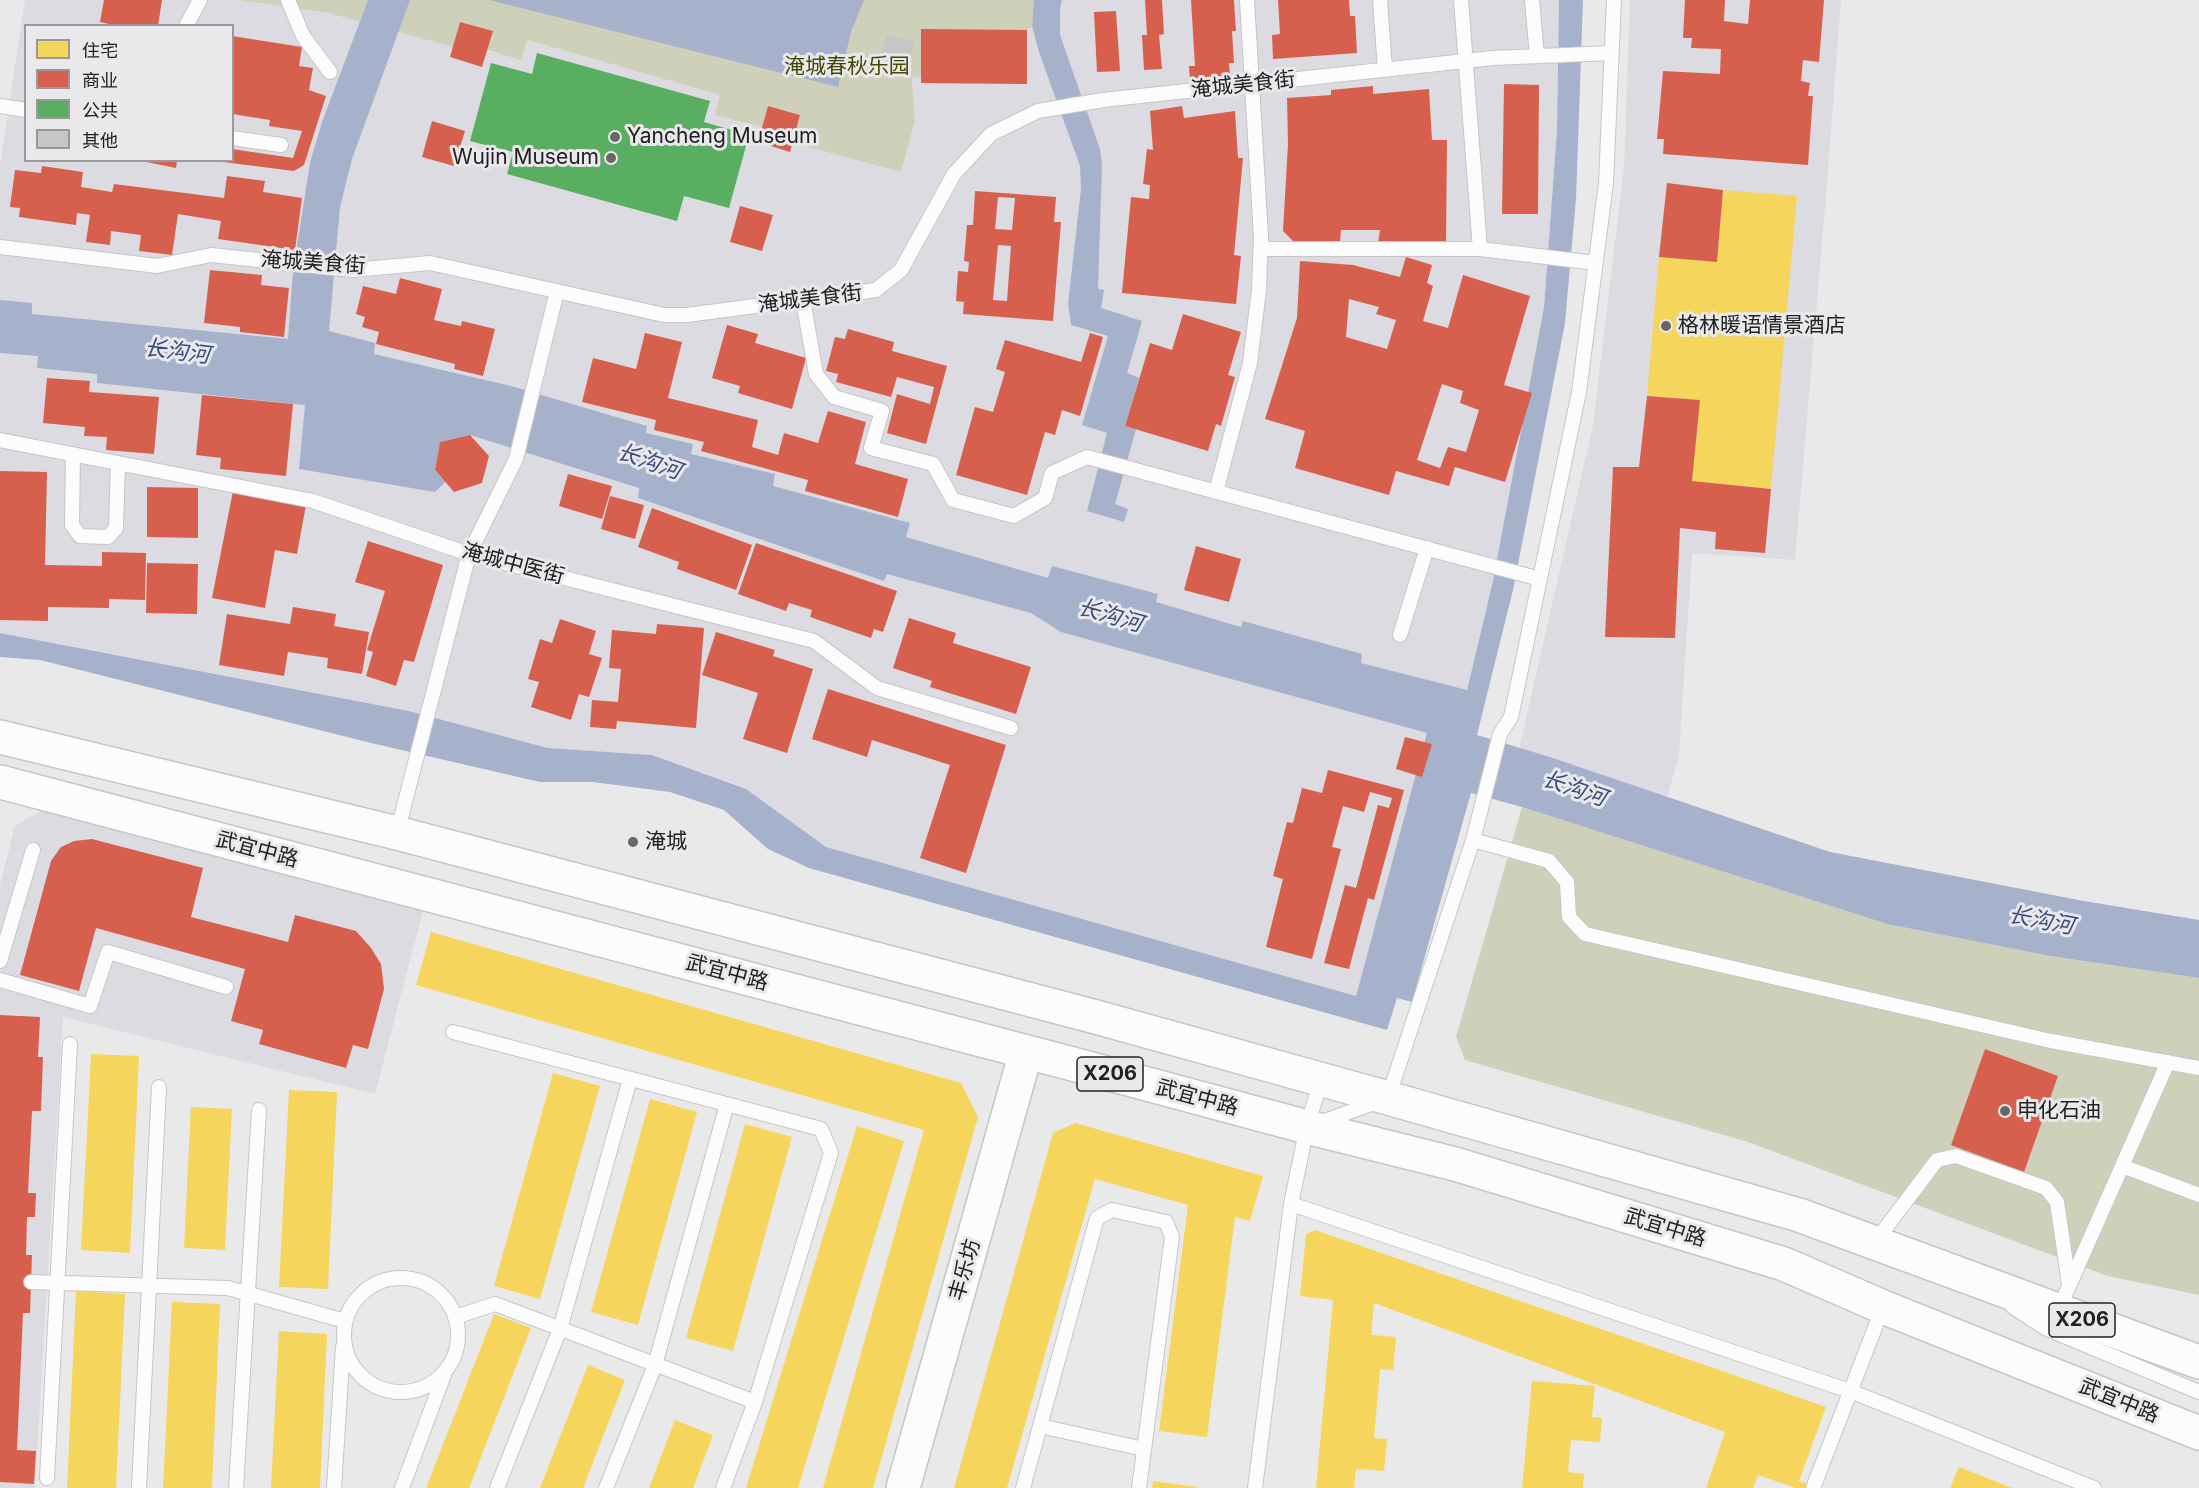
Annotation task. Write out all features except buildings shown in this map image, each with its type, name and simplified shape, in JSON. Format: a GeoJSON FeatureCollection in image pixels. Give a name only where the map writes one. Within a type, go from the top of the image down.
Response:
{"type":"FeatureCollection","features":[{"type":"Feature","properties":{"kind":"main road","name":"X206"},"geometry":{"type":"LineString","coordinates":[[0,737],[397,832],[1096,1017],[1388,1098],[1798,1215],[1966,1277],[2064,1298],[2199,1362]]}},
{"type":"Feature","properties":{"kind":"main road","name":"武宜中路"},"geometry":{"type":"LineString","coordinates":[[0,782],[1306,1127],[1455,1164],[1784,1263],[1883,1307],[2199,1433]]}},
{"type":"Feature","properties":{"kind":"main road","name":"丰乐坊"},"geometry":{"type":"LineString","coordinates":[[903,1488],[1026,1052]]}},
{"type":"Feature","properties":{"kind":"lane"},"geometry":{"type":"LineString","coordinates":[[187,24],[200,0]]}},
{"type":"Feature","properties":{"kind":"lane"},"geometry":{"type":"LineString","coordinates":[[288,0],[303,36],[330,72]]}},
{"type":"Feature","properties":{"kind":"lane"},"geometry":{"type":"LineString","coordinates":[[1216,492],[1250,363],[1259,290],[1261,249],[1247,0]]}},
{"type":"Feature","properties":{"kind":"lane"},"geometry":{"type":"LineString","coordinates":[[1380,0],[1385,70]]}},
{"type":"Feature","properties":{"kind":"lane"},"geometry":{"type":"LineString","coordinates":[[1461,0],[1480,249]]}},
{"type":"Feature","properties":{"kind":"lane"},"geometry":{"type":"LineString","coordinates":[[1533,0],[1537,56]]}},
{"type":"Feature","properties":{"kind":"lane"},"geometry":{"type":"LineString","coordinates":[[1306,1127],[1388,1098],[1473,840],[1500,734],[1511,717],[1579,392],[1606,183],[1614,0]]}},
{"type":"Feature","properties":{"kind":"lane","name":"淹城美食街"},"geometry":{"type":"LineString","coordinates":[[0,247],[157,266],[211,255],[353,270],[430,263],[664,315],[687,315],[876,290],[901,270],[954,174],[992,134],[1038,111],[1103,100],[1466,61],[1611,52]]}},
{"type":"Feature","properties":{"kind":"lane"},"geometry":{"type":"LineString","coordinates":[[0,106],[24,110]]}},
{"type":"Feature","properties":{"kind":"lane"},"geometry":{"type":"LineString","coordinates":[[234,138],[281,145]]}},
{"type":"Feature","properties":{"kind":"lane"},"geometry":{"type":"LineString","coordinates":[[1261,249],[1480,249],[1596,263]]}},
{"type":"Feature","properties":{"kind":"lane"},"geometry":{"type":"LineString","coordinates":[[397,832],[469,554],[516,459],[557,291]]}},
{"type":"Feature","properties":{"kind":"lane"},"geometry":{"type":"LineString","coordinates":[[803,300],[816,374],[834,397],[882,411],[871,448],[933,464],[953,500],[1014,516],[1045,498],[1052,473],[1087,458],[1540,579]]}},
{"type":"Feature","properties":{"kind":"lane","name":"淹城中医街"},"geometry":{"type":"LineString","coordinates":[[0,440],[313,501],[469,554],[814,641],[877,688],[1011,729]]}},
{"type":"Feature","properties":{"kind":"lane"},"geometry":{"type":"LineString","coordinates":[[73,455],[72,525],[80,536],[108,537],[116,528],[118,464]]}},
{"type":"Feature","properties":{"kind":"lane"},"geometry":{"type":"LineString","coordinates":[[1401,635],[1427,548]]}},
{"type":"Feature","properties":{"kind":"lane"},"geometry":{"type":"LineString","coordinates":[[1473,840],[1549,861],[1567,882],[1569,917],[1585,934],[2039,1038],[2199,1068]]}},
{"type":"Feature","properties":{"kind":"lane"},"geometry":{"type":"LineString","coordinates":[[0,961],[33,850]]}},
{"type":"Feature","properties":{"kind":"lane"},"geometry":{"type":"LineString","coordinates":[[0,980],[90,1006],[108,952],[226,987]]}},
{"type":"Feature","properties":{"kind":"lane"},"geometry":{"type":"LineString","coordinates":[[453,1032],[821,1129],[831,1153],[755,1402],[723,1488]]}},
{"type":"Feature","properties":{"kind":"lane"},"geometry":{"type":"LineString","coordinates":[[47,1478],[70,1044]]}},
{"type":"Feature","properties":{"kind":"lane"},"geometry":{"type":"LineString","coordinates":[[2064,1298],[2168,1062]]}},
{"type":"Feature","properties":{"kind":"lane"},"geometry":{"type":"LineString","coordinates":[[497,1488],[560,1329],[630,1079]]}},
{"type":"Feature","properties":{"kind":"lane"},"geometry":{"type":"LineString","coordinates":[[1255,1488],[1291,1204],[1306,1127],[1321,1080]]}},
{"type":"Feature","properties":{"kind":"lane"},"geometry":{"type":"LineString","coordinates":[[139,1486],[159,1087]]}},
{"type":"Feature","properties":{"kind":"lane"},"geometry":{"type":"LineString","coordinates":[[606,1488],[655,1365],[727,1104]]}},
{"type":"Feature","properties":{"kind":"lane"},"geometry":{"type":"LineString","coordinates":[[236,1488],[259,1110]]}},
{"type":"Feature","properties":{"kind":"lane"},"geometry":{"type":"LineString","coordinates":[[1874,1243],[1938,1160],[1956,1156],[2046,1188],[2056,1202],[2064,1298]]}},
{"type":"Feature","properties":{"kind":"lane"},"geometry":{"type":"LineString","coordinates":[[2122,1166],[2199,1195]]}},
{"type":"Feature","properties":{"kind":"lane"},"geometry":{"type":"LineString","coordinates":[[1291,1204],[1850,1391],[2094,1488]]}},
{"type":"Feature","properties":{"kind":"lane"},"geometry":{"type":"LineString","coordinates":[[1023,1488],[1097,1218],[1112,1210],[1166,1222],[1172,1237],[1139,1488]]}},
{"type":"Feature","properties":{"kind":"lane"},"geometry":{"type":"LineString","coordinates":[[334,1488],[343,1339],[345,1320],[353,1303],[366,1288],[384,1279],[403,1277],[422,1281],[439,1291],[451,1307],[458,1325],[458,1345],[446,1370],[425,1387],[407,1392],[389,1391],[372,1384],[357,1373],[348,1357],[343,1339]]}},
{"type":"Feature","properties":{"kind":"lane"},"geometry":{"type":"LineString","coordinates":[[1966,1277],[2045,1328],[2199,1392]]}},
{"type":"Feature","properties":{"kind":"lane"},"geometry":{"type":"LineString","coordinates":[[31,1282],[228,1288],[345,1320]]}},
{"type":"Feature","properties":{"kind":"lane"},"geometry":{"type":"LineString","coordinates":[[455,1317],[495,1304],[755,1402]]}},
{"type":"Feature","properties":{"kind":"lane"},"geometry":{"type":"LineString","coordinates":[[1813,1488],[1883,1307]]}},
{"type":"Feature","properties":{"kind":"lane"},"geometry":{"type":"LineString","coordinates":[[402,1488],[446,1370]]}},
{"type":"Feature","properties":{"kind":"lane"},"geometry":{"type":"LineString","coordinates":[[1040,1426],[1144,1449]]}},
{"type":"Feature","properties":{"kind":"shaded area"},"geometry":{"type":"Polygon","coordinates":[[[25,0],[239,0],[328,13],[453,47],[460,22],[493,31],[487,51],[521,59],[526,40],[720,95],[715,115],[762,127],[768,106],[800,115],[793,143],[901,172],[915,120],[912,78],[921,77],[921,83],[1027,30],[1034,0],[1559,0],[1557,130],[1544,307],[1493,581],[1467,690],[1428,733],[1356,996],[826,847],[746,789],[652,755],[548,748],[409,711],[0,633],[0,164],[25,0]]]}},
{"type":"Feature","properties":{"kind":"shaded area"},"geometry":{"type":"Polygon","coordinates":[[[1630,0],[1841,0],[1795,560],[1692,553],[1679,756],[1667,797],[1550,757],[1519,749],[1593,425],[1624,167],[1630,0]]]}},
{"type":"Feature","properties":{"kind":"shaded area"},"geometry":{"type":"Polygon","coordinates":[[[51,805],[425,903],[375,1094],[63,1017],[35,1488],[0,1488],[0,885],[15,826],[51,805]]]}},
{"type":"Feature","properties":{"kind":"green space","name":"淹城春秋乐园"},"geometry":{"type":"Polygon","coordinates":[[[239,0],[1034,0],[1032,26],[1027,30],[1027,84],[921,83],[921,77],[912,78],[915,120],[901,172],[793,143],[800,115],[768,106],[762,127],[715,115],[720,95],[527,40],[521,60],[487,50],[492,31],[460,22],[453,47],[328,13],[239,0]]]}},
{"type":"Feature","properties":{"kind":"green space"},"geometry":{"type":"Polygon","coordinates":[[[1522,807],[1887,924],[2050,956],[2199,978],[2199,1295],[2108,1276],[1748,1142],[1465,1060],[1456,1037],[1522,807]]]}},
{"type":"Feature","properties":{"kind":"water","name":"长沟河"},"geometry":{"type":"Polygon","coordinates":[[[368,0],[410,0],[352,159],[340,207],[329,331],[375,343],[374,354],[511,386],[647,426],[646,433],[693,444],[691,454],[775,474],[773,486],[910,523],[906,537],[1048,578],[1052,566],[1158,594],[1156,602],[1241,627],[1243,621],[1362,654],[1361,663],[1467,690],[1493,581],[1544,307],[1557,130],[1559,0],[1583,0],[1576,199],[1565,323],[1513,590],[1477,735],[1550,757],[1830,852],[2084,901],[2199,920],[2199,978],[2050,956],[1887,924],[1522,807],[1471,793],[1412,1002],[1397,998],[1387,1030],[809,868],[768,849],[724,810],[670,792],[593,782],[540,782],[371,743],[40,660],[0,657],[0,633],[409,711],[548,748],[652,755],[746,789],[826,847],[1356,996],[1427,733],[1061,632],[1031,613],[887,574],[884,581],[638,498],[639,488],[470,435],[440,442],[435,470],[445,482],[435,492],[299,469],[305,405],[97,383],[97,374],[37,368],[38,356],[0,353],[0,300],[32,303],[32,314],[288,339],[293,271],[310,163],[322,122],[368,0]]]}},
{"type":"Feature","properties":{"kind":"water"},"geometry":{"type":"Polygon","coordinates":[[[489,0],[864,0],[851,32],[838,87],[489,0]]]}},
{"type":"Feature","properties":{"kind":"water"},"geometry":{"type":"Polygon","coordinates":[[[1034,0],[1062,0],[1060,35],[1100,149],[1102,165],[1098,289],[1104,290],[1101,308],[1142,321],[1127,373],[1139,378],[1125,426],[1136,429],[1115,504],[1128,509],[1124,522],[1087,511],[1107,433],[1082,425],[1108,336],[1071,325],[1068,304],[1081,189],[1080,166],[1039,52],[1032,26],[1034,0]]]}},
{"type":"Feature","properties":{"kind":"place","name":"Yancheng Museum"},"geometry":{"type":"Point","coordinates":[615,137]}},
{"type":"Feature","properties":{"kind":"place","name":"Wujin Museum"},"geometry":{"type":"Point","coordinates":[611,158]}},
{"type":"Feature","properties":{"kind":"place","name":"格林暖语情景酒店"},"geometry":{"type":"Point","coordinates":[1666,326]}},
{"type":"Feature","properties":{"kind":"place","name":"淹城"},"geometry":{"type":"Point","coordinates":[633,842]}},
{"type":"Feature","properties":{"kind":"place","name":"申化石油"},"geometry":{"type":"Point","coordinates":[2005,1111]}}]}
